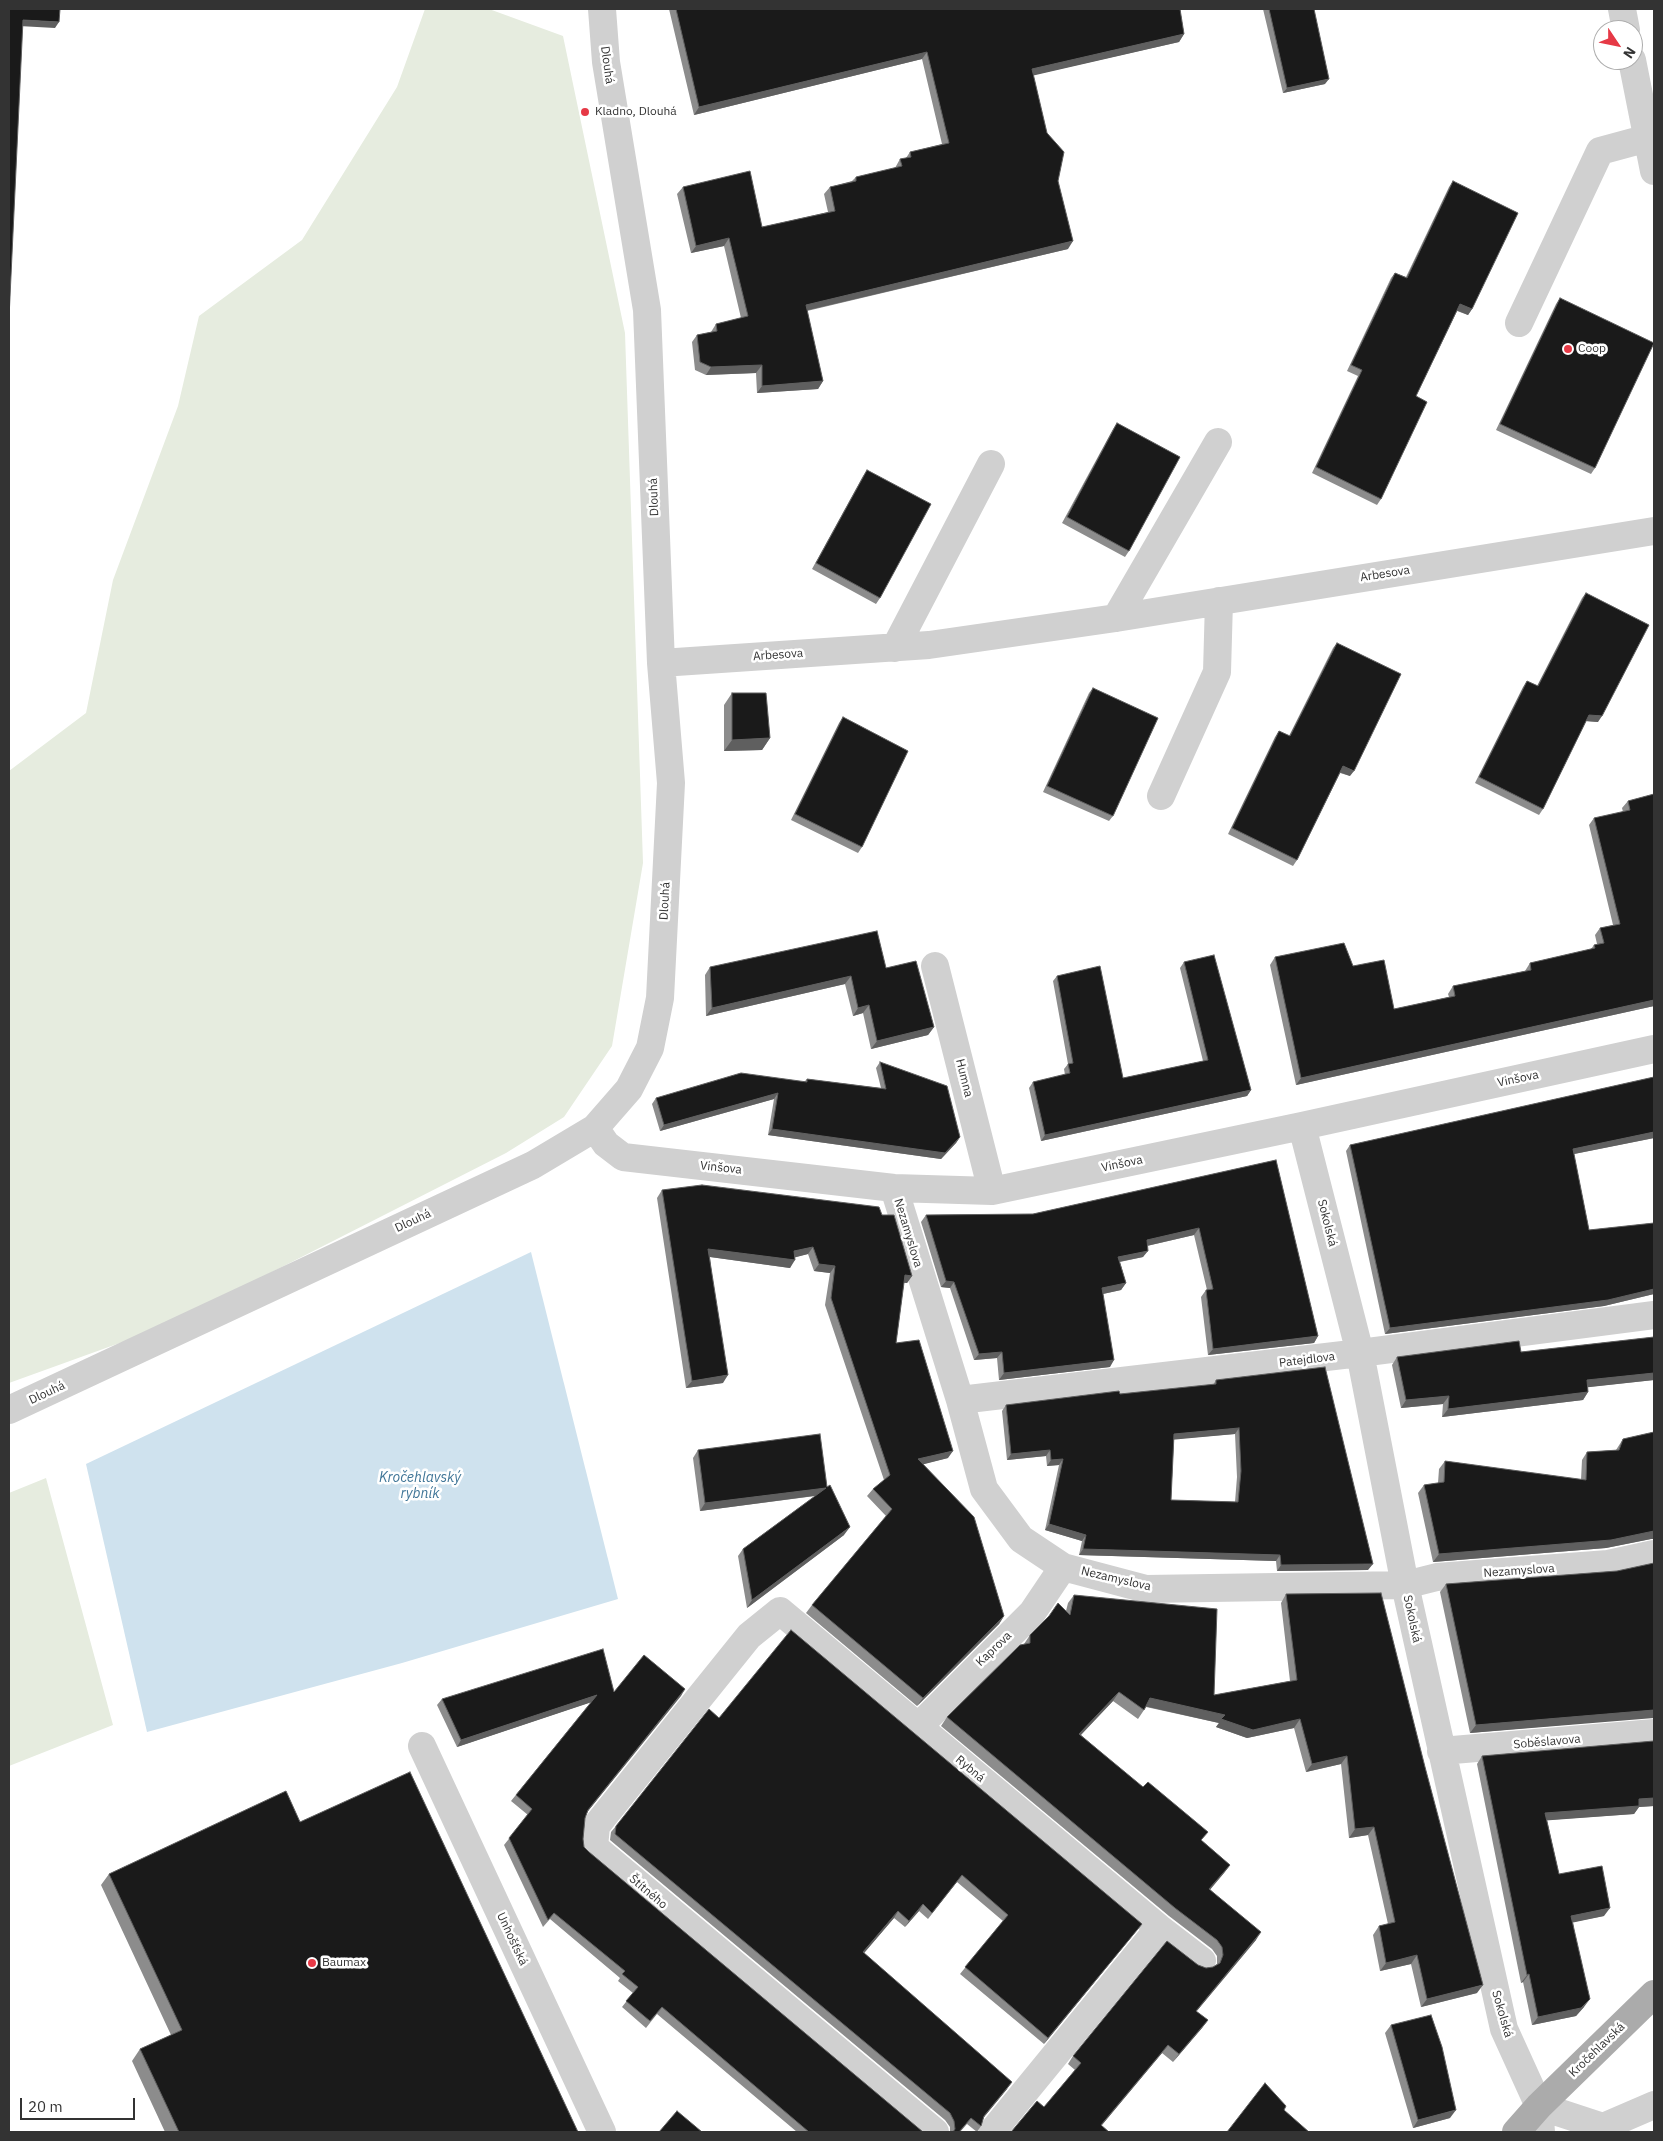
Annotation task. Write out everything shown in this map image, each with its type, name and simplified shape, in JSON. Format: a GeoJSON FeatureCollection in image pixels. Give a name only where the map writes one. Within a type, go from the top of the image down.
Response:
{"type":"FeatureCollection","features":[{"type":"Feature","properties":{"kind":"main road","name":"Kročehlavská"},"geometry":{"type":"LineString","coordinates":[[1516,2132],[1540,2119],[1654,1994]]}},
{"type":"Feature","properties":{"kind":"street","name":"Dlouhá"},"geometry":{"type":"LineString","coordinates":[[9,1410],[533,1165],[595,1128],[629,1089],[650,1048],[660,998],[671,783],[661,663],[647,310],[606,62],[602,9]]}},
{"type":"Feature","properties":{"kind":"street"},"geometry":{"type":"LineString","coordinates":[[1634,70],[1654,171]]}},
{"type":"Feature","properties":{"kind":"street"},"geometry":{"type":"LineString","coordinates":[[1519,323],[1600,151],[1648,138]]}},
{"type":"Feature","properties":{"kind":"street"},"geometry":{"type":"LineString","coordinates":[[1116,618],[1218,442]]}},
{"type":"Feature","properties":{"kind":"street"},"geometry":{"type":"LineString","coordinates":[[895,648],[990,464]]}},
{"type":"Feature","properties":{"kind":"street","name":"Arbesova"},"geometry":{"type":"LineString","coordinates":[[661,663],[930,645],[1116,618],[1654,531]]}},
{"type":"Feature","properties":{"kind":"street"},"geometry":{"type":"LineString","coordinates":[[1161,796],[1217,672],[1219,601]]}},
{"type":"Feature","properties":{"kind":"street","name":"Humna"},"geometry":{"type":"LineString","coordinates":[[935,966],[992,1191]]}},
{"type":"Feature","properties":{"kind":"street","name":"Vinšova"},"geometry":{"type":"LineString","coordinates":[[595,1128],[606,1144],[623,1157],[894,1188],[992,1191],[1654,1049]]}},
{"type":"Feature","properties":{"kind":"street","name":"Sokolská"},"geometry":{"type":"LineString","coordinates":[[1302,1126],[1360,1354],[1405,1585],[1504,2029],[1540,2119]]}},
{"type":"Feature","properties":{"kind":"street","name":"Nezamyslova"},"geometry":{"type":"LineString","coordinates":[[894,1188],[960,1400],[984,1489],[1021,1539],[1063,1567],[1146,1588],[1405,1585],[1437,1577],[1608,1564],[1654,1554]]}},
{"type":"Feature","properties":{"kind":"street","name":"Patejdlova"},"geometry":{"type":"LineString","coordinates":[[960,1400],[1360,1354],[1654,1315]]}},
{"type":"Feature","properties":{"kind":"street","name":"Kaprova"},"geometry":{"type":"LineString","coordinates":[[919,1726],[1032,1613],[1063,1567]]}},
{"type":"Feature","properties":{"kind":"street","name":"Rybná"},"geometry":{"type":"LineString","coordinates":[[780,1611],[1159,1928],[1202,1961]]}},
{"type":"Feature","properties":{"kind":"street","name":"Štítného"},"geometry":{"type":"LineString","coordinates":[[780,1611],[749,1636],[596,1826],[594,1847],[935,2132]]}},
{"type":"Feature","properties":{"kind":"street","name":"Soběslavova"},"geometry":{"type":"LineString","coordinates":[[1441,1750],[1654,1732]]}},
{"type":"Feature","properties":{"kind":"street","name":"Unhošťská"},"geometry":{"type":"LineString","coordinates":[[422,1746],[602,2132]]}},
{"type":"Feature","properties":{"kind":"street"},"geometry":{"type":"LineString","coordinates":[[992,2132],[1159,1928]]}},
{"type":"Feature","properties":{"kind":"street"},"geometry":{"type":"LineString","coordinates":[[1540,2119],[1603,2127],[1654,2105]]}},
{"type":"Feature","properties":{"kind":"shaded area"},"geometry":{"type":"Polygon","coordinates":[[[425,9],[489,9],[563,36],[625,333],[643,863],[612,1046],[564,1117],[506,1153],[164,1327],[9,1383],[9,771],[86,713],[113,580],[178,406],[199,316],[302,240],[397,87],[425,9]]]}},
{"type":"Feature","properties":{"kind":"shaded area"},"geometry":{"type":"Polygon","coordinates":[[[46,1478],[113,1725],[9,1766],[9,1493],[46,1478]]]}},
{"type":"Feature","properties":{"kind":"water","name":"Kročehlavský rybník"},"geometry":{"type":"Polygon","coordinates":[[[531,1252],[618,1599],[402,1663],[147,1732],[86,1464],[531,1252]]]}},
{"type":"Feature","properties":{"kind":"building"},"geometry":{"type":"Polygon","coordinates":[[[9,9],[60,9],[59,22],[23,20],[9,318],[9,9]]]}},
{"type":"Feature","properties":{"kind":"building"},"geometry":{"type":"Polygon","coordinates":[[[676,9],[1180,9],[1184,34],[1032,69],[1047,133],[1064,152],[1058,181],[1073,241],[806,305],[823,381],[762,386],[762,365],[711,367],[700,362],[697,335],[717,331],[716,324],[748,316],[729,238],[696,246],[683,187],[750,171],[762,227],[835,211],[830,187],[856,181],[856,177],[902,166],[900,159],[911,157],[910,152],[949,143],[927,52],[699,107],[676,9]]]}},
{"type":"Feature","properties":{"kind":"building"},"geometry":{"type":"Polygon","coordinates":[[[1269,9],[1314,9],[1329,79],[1287,88],[1269,9]]]}},
{"type":"Feature","properties":{"kind":"building"},"geometry":{"type":"Polygon","coordinates":[[[1453,181],[1518,213],[1472,309],[1460,304],[1416,396],[1427,402],[1381,499],[1316,467],[1362,370],[1351,365],[1395,273],[1407,278],[1453,181]]]}},
{"type":"Feature","properties":{"kind":"building"},"geometry":{"type":"Polygon","coordinates":[[[1560,298],[1654,343],[1595,468],[1500,424],[1560,298]]]}},
{"type":"Feature","properties":{"kind":"building"},"geometry":{"type":"Polygon","coordinates":[[[1117,423],[1180,457],[1129,551],[1067,517],[1117,423]]]}},
{"type":"Feature","properties":{"kind":"building"},"geometry":{"type":"Polygon","coordinates":[[[867,470],[931,504],[880,598],[816,563],[867,470]]]}},
{"type":"Feature","properties":{"kind":"building"},"geometry":{"type":"Polygon","coordinates":[[[1586,593],[1649,625],[1602,716],[1589,715],[1543,809],[1479,777],[1527,681],[1538,686],[1586,593]]]}},
{"type":"Feature","properties":{"kind":"building"},"geometry":{"type":"Polygon","coordinates":[[[1337,643],[1401,674],[1354,771],[1343,766],[1297,860],[1232,828],[1279,731],[1290,736],[1337,643]]]}},
{"type":"Feature","properties":{"kind":"building"},"geometry":{"type":"Polygon","coordinates":[[[1093,688],[1158,718],[1113,816],[1047,786],[1093,688]]]}},
{"type":"Feature","properties":{"kind":"building"},"geometry":{"type":"Polygon","coordinates":[[[732,693],[766,693],[770,738],[732,740],[732,693]]]}},
{"type":"Feature","properties":{"kind":"building"},"geometry":{"type":"Polygon","coordinates":[[[843,717],[908,751],[862,847],[795,814],[843,717]]]}},
{"type":"Feature","properties":{"kind":"building"},"geometry":{"type":"Polygon","coordinates":[[[1654,794],[1654,1000],[1301,1078],[1275,957],[1344,943],[1353,966],[1384,960],[1394,1009],[1455,996],[1453,986],[1531,970],[1530,963],[1595,948],[1594,945],[1604,943],[1600,928],[1620,924],[1594,818],[1630,810],[1628,801],[1654,794]]]}},
{"type":"Feature","properties":{"kind":"building"},"geometry":{"type":"Polygon","coordinates":[[[877,931],[886,968],[916,961],[934,1027],[877,1041],[869,1005],[858,1008],[851,976],[712,1008],[710,967],[877,931]]]}},
{"type":"Feature","properties":{"kind":"building"},"geometry":{"type":"Polygon","coordinates":[[[1214,955],[1251,1090],[1045,1135],[1033,1082],[1070,1073],[1068,1064],[1073,1063],[1057,976],[1100,966],[1123,1078],[1208,1060],[1184,962],[1214,955]]]}},
{"type":"Feature","properties":{"kind":"building"},"geometry":{"type":"Polygon","coordinates":[[[880,1062],[947,1086],[960,1137],[945,1153],[772,1129],[778,1093],[664,1125],[656,1098],[741,1073],[807,1082],[807,1079],[886,1089],[880,1062]]]}},
{"type":"Feature","properties":{"kind":"building"},"geometry":{"type":"Polygon","coordinates":[[[1654,1077],[1654,1132],[1573,1149],[1589,1230],[1654,1223],[1654,1289],[1608,1300],[1390,1328],[1350,1145],[1654,1077]]]}},
{"type":"Feature","properties":{"kind":"building"},"geometry":{"type":"Polygon","coordinates":[[[1276,1160],[1318,1336],[1213,1349],[1206,1290],[1213,1289],[1199,1228],[1147,1240],[1148,1251],[1118,1257],[1126,1283],[1102,1288],[1114,1360],[1004,1373],[1002,1352],[979,1354],[954,1282],[946,1281],[926,1215],[1033,1214],[1276,1160]]]}},
{"type":"Feature","properties":{"kind":"building"},"geometry":{"type":"Polygon","coordinates":[[[702,1185],[879,1207],[882,1215],[894,1215],[912,1276],[905,1275],[896,1343],[919,1340],[953,1451],[918,1459],[974,1517],[1004,1616],[923,1698],[812,1605],[892,1509],[873,1489],[890,1475],[831,1298],[835,1266],[819,1264],[813,1247],[794,1251],[795,1260],[708,1249],[728,1375],[692,1381],[662,1190],[702,1185]]]}},
{"type":"Feature","properties":{"kind":"building"},"geometry":{"type":"Polygon","coordinates":[[[1654,1337],[1654,1373],[1587,1380],[1588,1392],[1448,1409],[1449,1396],[1406,1400],[1397,1357],[1519,1341],[1521,1352],[1654,1337]]]}},
{"type":"Feature","properties":{"kind":"building"},"geometry":{"type":"Polygon","coordinates":[[[1325,1367],[1373,1564],[1281,1565],[1280,1555],[1083,1549],[1086,1535],[1049,1524],[1063,1459],[1051,1460],[1050,1450],[1011,1454],[1006,1405],[1119,1391],[1120,1394],[1216,1384],[1216,1380],[1325,1367]],[[1239,1428],[1174,1434],[1171,1500],[1238,1502],[1241,1471],[1239,1428]]]}},
{"type":"Feature","properties":{"kind":"building"},"geometry":{"type":"Polygon","coordinates":[[[1654,1432],[1654,1531],[1611,1540],[1439,1554],[1424,1485],[1444,1482],[1445,1461],[1586,1480],[1587,1452],[1619,1450],[1623,1439],[1654,1432]]]}},
{"type":"Feature","properties":{"kind":"building"},"geometry":{"type":"Polygon","coordinates":[[[820,1434],[827,1487],[830,1485],[850,1527],[752,1600],[743,1549],[826,1488],[705,1503],[698,1450],[820,1434]]]}},
{"type":"Feature","properties":{"kind":"building"},"geometry":{"type":"Polygon","coordinates":[[[1654,1563],[1654,1710],[1476,1725],[1446,1584],[1617,1571],[1654,1563]]]}},
{"type":"Feature","properties":{"kind":"building"},"geometry":{"type":"Polygon","coordinates":[[[1381,1593],[1483,1985],[1427,1999],[1417,1955],[1386,1963],[1379,1926],[1395,1922],[1374,1827],[1355,1829],[1347,1756],[1312,1764],[1300,1719],[1253,1730],[1221,1719],[1225,1715],[1150,1698],[1144,1710],[1119,1692],[1079,1734],[1143,1787],[1148,1782],[1208,1832],[1201,1840],[1230,1865],[1209,1889],[1261,1932],[1196,2011],[1208,2020],[1179,2054],[1168,2045],[1101,2125],[1109,2132],[1011,2132],[1037,2101],[1044,2107],[1081,2063],[1073,2056],[1167,1941],[1198,1965],[1206,1968],[1220,1963],[1223,1955],[1222,1947],[1217,1940],[1175,1908],[947,1717],[1020,1645],[1030,1643],[1030,1635],[1049,1616],[1058,1603],[1070,1615],[1074,1595],[1217,1609],[1214,1695],[1297,1680],[1286,1594],[1381,1593]]]}},
{"type":"Feature","properties":{"kind":"building"},"geometry":{"type":"Polygon","coordinates":[[[791,1630],[1142,1924],[1048,2038],[965,1967],[1008,1915],[962,1875],[932,1913],[923,1904],[909,1921],[898,1911],[863,1952],[1012,2082],[984,2116],[981,2126],[971,2118],[959,2132],[953,2132],[955,2129],[954,2121],[950,2113],[615,1834],[616,1826],[709,1709],[719,1718],[791,1630]]]}},
{"type":"Feature","properties":{"kind":"building"},"geometry":{"type":"Polygon","coordinates":[[[603,1649],[614,1692],[644,1655],[685,1689],[588,1810],[585,1818],[584,1847],[923,2132],[809,2132],[662,2007],[650,2021],[626,2001],[638,1987],[622,1974],[625,1971],[554,1913],[548,1920],[509,1838],[532,1809],[516,1795],[597,1695],[461,1740],[442,1699],[603,1649]]]}},
{"type":"Feature","properties":{"kind":"building"},"geometry":{"type":"Polygon","coordinates":[[[1654,1741],[1654,1798],[1639,1799],[1639,1806],[1545,1813],[1559,1874],[1602,1866],[1610,1908],[1571,1916],[1590,1999],[1581,2008],[1538,2017],[1529,1974],[1527,1975],[1482,1756],[1654,1741]]]}},
{"type":"Feature","properties":{"kind":"building","name":"Baumax"},"geometry":{"type":"Polygon","coordinates":[[[410,1772],[578,2132],[179,2132],[140,2049],[182,2030],[109,1874],[286,1791],[300,1822],[410,1772]]]}},
{"type":"Feature","properties":{"kind":"building"},"geometry":{"type":"Polygon","coordinates":[[[1431,2015],[1442,2047],[1456,2110],[1418,2120],[1391,2025],[1431,2015]]]}},
{"type":"Feature","properties":{"kind":"building"},"geometry":{"type":"Polygon","coordinates":[[[1265,2083],[1286,2106],[1284,2110],[1309,2132],[1227,2132],[1265,2083]]]}},
{"type":"Feature","properties":{"kind":"building"},"geometry":{"type":"Polygon","coordinates":[[[677,2111],[702,2132],[659,2132],[677,2111]]]}},
{"type":"Feature","properties":{"kind":"place","name":"Kladno, Dlouhá"},"geometry":{"type":"Point","coordinates":[585,112]}},
{"type":"Feature","properties":{"kind":"place","name":"Coop"},"geometry":{"type":"Point","coordinates":[1568,349]}},
{"type":"Feature","properties":{"kind":"place","name":"Baumax"},"geometry":{"type":"Point","coordinates":[312,1963]}}]}
